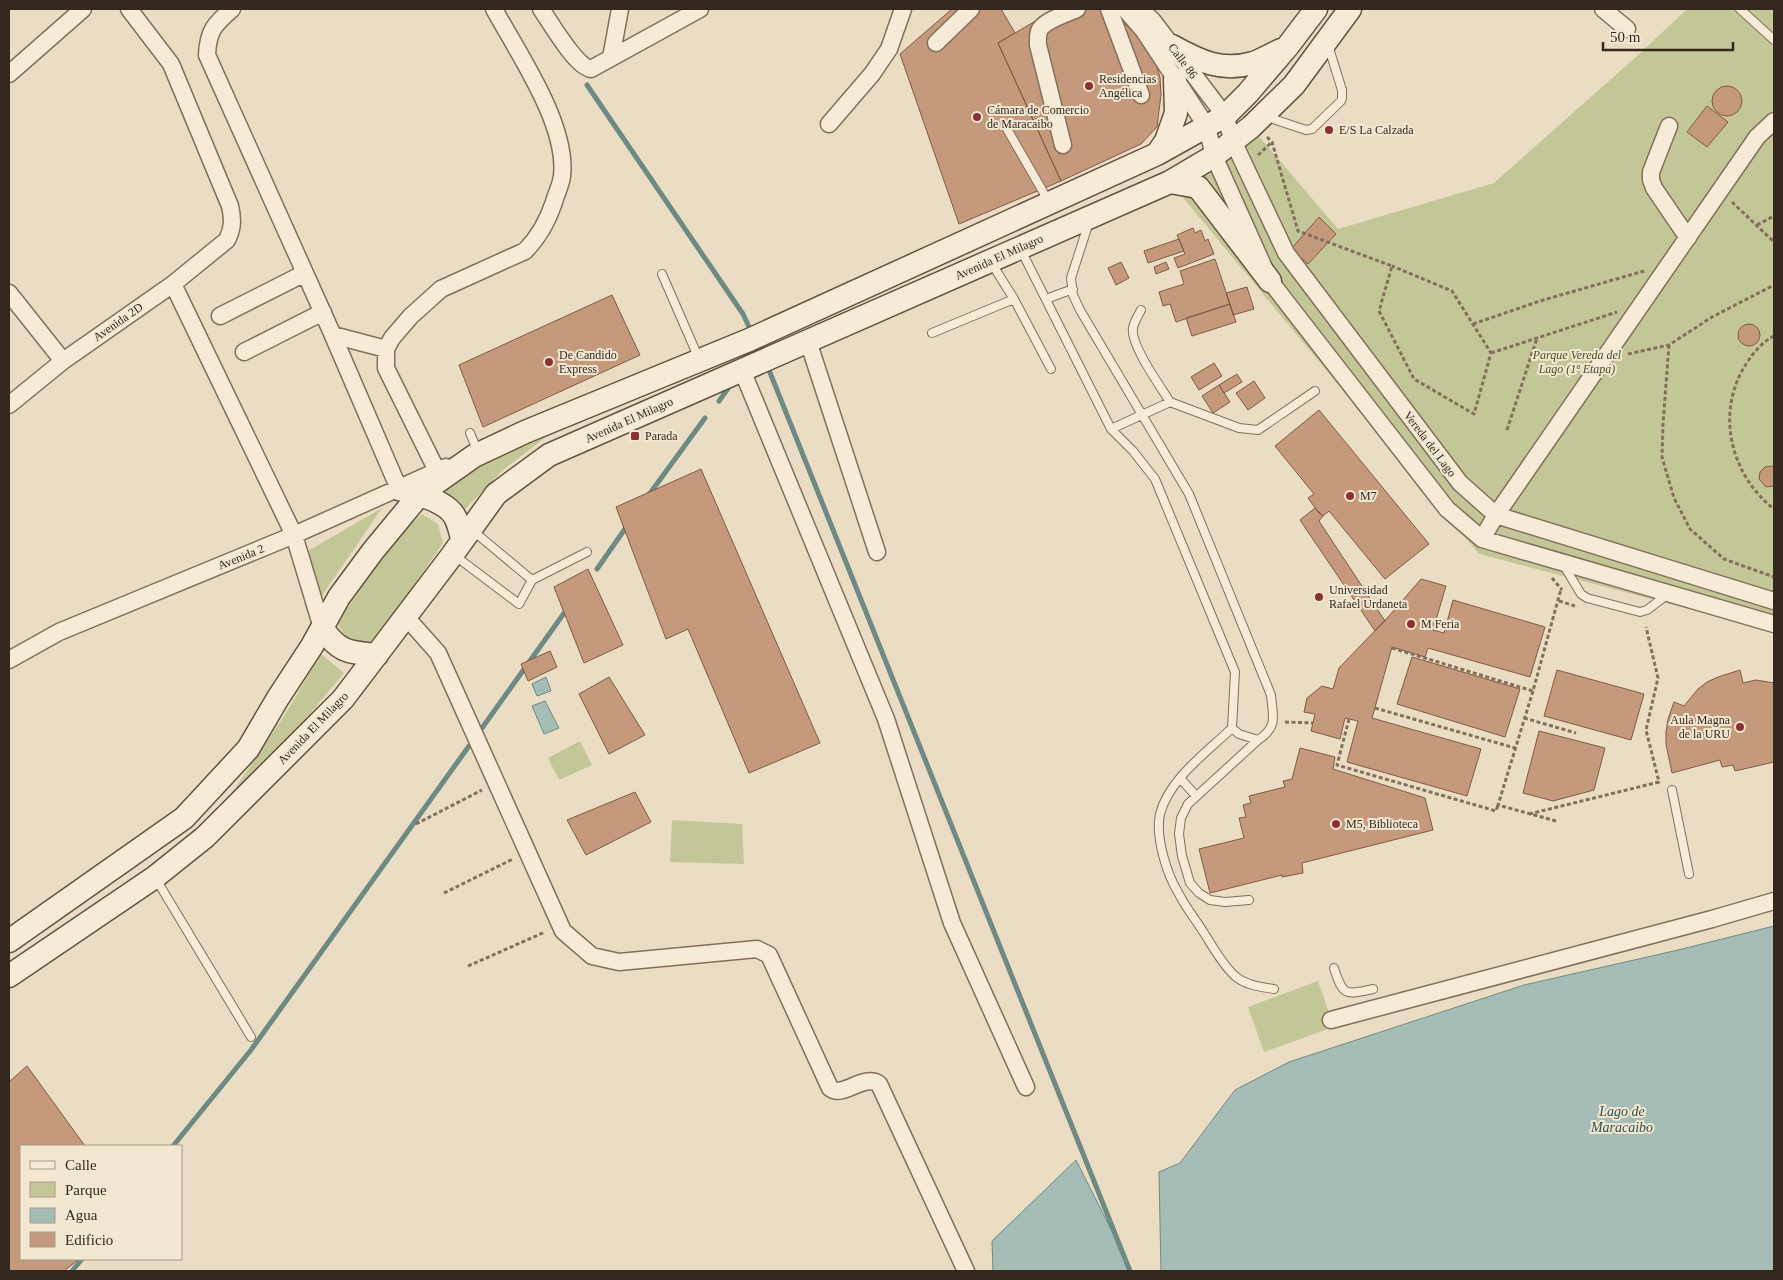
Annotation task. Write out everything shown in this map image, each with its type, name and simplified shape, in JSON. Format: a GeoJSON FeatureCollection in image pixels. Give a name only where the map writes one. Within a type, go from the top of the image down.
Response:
{"type":"FeatureCollection","features":[{"type":"Feature","properties":{"kind":"main road"},"geometry":{"type":"LineString","coordinates":[[9,941],[184,818],[248,749],[339,597],[367,559],[409,492],[474,447],[525,432],[749,340],[1157,154],[1216,122],[1248,93],[1288,46],[1316,9]]}},
{"type":"Feature","properties":{"kind":"main road","name":"Avenida El Milagro"},"geometry":{"type":"LineString","coordinates":[[9,976],[155,878],[205,837],[343,699],[496,494],[549,455],[1170,182],[1214,156],[1263,115],[1294,85],[1350,9]]}},
{"type":"Feature","properties":{"kind":"main road"},"geometry":{"type":"LineString","coordinates":[[1172,46],[1199,61],[1228,68],[1254,63],[1288,46]]}},
{"type":"Feature","properties":{"kind":"main road"},"geometry":{"type":"LineString","coordinates":[[1157,154],[1166,141],[1176,113],[1175,79]]}},
{"type":"Feature","properties":{"kind":"main road"},"geometry":{"type":"LineString","coordinates":[[1170,182],[1198,187],[1270,281]]}},
{"type":"Feature","properties":{"kind":"main road"},"geometry":{"type":"LineString","coordinates":[[409,492],[437,501],[455,515],[462,541]]}},
{"type":"Feature","properties":{"kind":"main road"},"geometry":{"type":"LineString","coordinates":[[322,628],[332,643],[350,652],[377,655]]}},
{"type":"Feature","properties":{"kind":"street"},"geometry":{"type":"LineString","coordinates":[[9,74],[83,9]]}},
{"type":"Feature","properties":{"kind":"street","name":"Avenida 2D"},"geometry":{"type":"LineString","coordinates":[[9,405],[63,361],[173,284],[227,240],[232,226],[230,206],[177,76],[165,53],[129,9]]}},
{"type":"Feature","properties":{"kind":"street"},"geometry":{"type":"LineString","coordinates":[[232,9],[210,32],[207,42],[207,54],[322,312],[409,492]]}},
{"type":"Feature","properties":{"kind":"street"},"geometry":{"type":"LineString","coordinates":[[437,471],[386,368],[386,349],[392,338],[411,316],[441,289],[525,251],[536,240],[550,214],[562,177],[560,143],[548,108],[494,9]]}},
{"type":"Feature","properties":{"kind":"street"},"geometry":{"type":"LineString","coordinates":[[541,9],[581,64],[591,69],[700,9]]}},
{"type":"Feature","properties":{"kind":"street"},"geometry":{"type":"LineString","coordinates":[[611,58],[620,9]]}},
{"type":"Feature","properties":{"kind":"street"},"geometry":{"type":"LineString","coordinates":[[829,124],[872,74],[889,50],[903,9]]}},
{"type":"Feature","properties":{"kind":"street"},"geometry":{"type":"LineString","coordinates":[[936,43],[971,9]]}},
{"type":"Feature","properties":{"kind":"street"},"geometry":{"type":"LineString","coordinates":[[1063,145],[1038,45],[1038,37],[1040,29],[1045,24],[1077,9]]}},
{"type":"Feature","properties":{"kind":"street"},"geometry":{"type":"LineString","coordinates":[[1110,9],[1141,95]]}},
{"type":"Feature","properties":{"kind":"street"},"geometry":{"type":"LineString","coordinates":[[1125,9],[1144,31],[1175,79],[1216,122],[1214,156],[1270,281],[1446,509],[1482,539],[1774,624]]}},
{"type":"Feature","properties":{"kind":"street","name":"Calle 86"},"geometry":{"type":"LineString","coordinates":[[1140,9],[1153,21],[1172,46],[1216,122]]}},
{"type":"Feature","properties":{"kind":"street"},"geometry":{"type":"LineString","coordinates":[[1603,9],[1627,29]]}},
{"type":"Feature","properties":{"kind":"street"},"geometry":{"type":"LineString","coordinates":[[1482,539],[1496,515],[1758,136],[1774,121]]}},
{"type":"Feature","properties":{"kind":"street","name":"Vereda del Lago"},"geometry":{"type":"LineString","coordinates":[[1216,122],[1233,141],[1286,253],[1460,483],[1496,515],[1774,601]]}},
{"type":"Feature","properties":{"kind":"street"},"geometry":{"type":"LineString","coordinates":[[1669,126],[1651,172],[1651,180],[1654,188],[1688,238]]}},
{"type":"Feature","properties":{"kind":"street"},"geometry":{"type":"LineString","coordinates":[[220,316],[305,273]]}},
{"type":"Feature","properties":{"kind":"street"},"geometry":{"type":"LineString","coordinates":[[173,284],[294,535],[322,628]]}},
{"type":"Feature","properties":{"kind":"street"},"geometry":{"type":"LineString","coordinates":[[9,293],[63,361]]}},
{"type":"Feature","properties":{"kind":"street"},"geometry":{"type":"LineString","coordinates":[[244,352],[322,312]]}},
{"type":"Feature","properties":{"kind":"street"},"geometry":{"type":"LineString","coordinates":[[333,335],[386,349]]}},
{"type":"Feature","properties":{"kind":"street"},"geometry":{"type":"LineString","coordinates":[[808,341],[877,552]]}},
{"type":"Feature","properties":{"kind":"street"},"geometry":{"type":"LineString","coordinates":[[742,370],[886,719],[952,922],[1026,1087]]}},
{"type":"Feature","properties":{"kind":"street","name":"Avenida 2"},"geometry":{"type":"LineString","coordinates":[[9,660],[59,632],[294,535],[409,492],[474,447]]}},
{"type":"Feature","properties":{"kind":"street"},"geometry":{"type":"LineString","coordinates":[[406,617],[438,653],[563,931],[592,956],[619,962],[757,949],[769,955],[830,1088],[833,1091],[839,1091],[868,1080],[874,1080],[879,1084],[966,1271]]}},
{"type":"Feature","properties":{"kind":"street"},"geometry":{"type":"LineString","coordinates":[[1331,1020],[1774,901]]}},
{"type":"Feature","properties":{"kind":"lane"},"geometry":{"type":"LineString","coordinates":[[1740,9],[1774,40]]}},
{"type":"Feature","properties":{"kind":"lane"},"geometry":{"type":"LineString","coordinates":[[1263,115],[1306,130],[1312,130],[1341,101],[1342,90],[1327,40]]}},
{"type":"Feature","properties":{"kind":"lane"},"geometry":{"type":"LineString","coordinates":[[1007,129],[1050,204]]}},
{"type":"Feature","properties":{"kind":"lane"},"geometry":{"type":"LineString","coordinates":[[1091,216],[1071,278],[1080,310],[1188,494],[1272,695],[1274,722],[1268,733],[1188,804],[1181,818],[1179,834],[1182,856],[1190,883],[1199,893],[1210,900],[1225,902],[1249,900]]}},
{"type":"Feature","properties":{"kind":"lane"},"geometry":{"type":"LineString","coordinates":[[1020,248],[1111,429],[1134,451],[1155,479],[1235,672],[1232,728],[1180,778],[1166,798],[1159,824],[1159,838],[1178,893],[1220,958],[1236,977],[1253,986],[1274,989]]}},
{"type":"Feature","properties":{"kind":"lane"},"geometry":{"type":"LineString","coordinates":[[990,260],[1014,299],[1051,369]]}},
{"type":"Feature","properties":{"kind":"lane"},"geometry":{"type":"LineString","coordinates":[[662,274],[700,360]]}},
{"type":"Feature","properties":{"kind":"lane"},"geometry":{"type":"LineString","coordinates":[[1046,299],[1073,289]]}},
{"type":"Feature","properties":{"kind":"lane"},"geometry":{"type":"LineString","coordinates":[[932,333],[1014,299]]}},
{"type":"Feature","properties":{"kind":"lane"},"geometry":{"type":"LineString","coordinates":[[1141,310],[1133,329],[1134,341],[1147,366],[1170,402],[1239,428],[1258,430],[1315,391]]}},
{"type":"Feature","properties":{"kind":"lane"},"geometry":{"type":"LineString","coordinates":[[1111,429],[1142,413],[1170,402]]}},
{"type":"Feature","properties":{"kind":"lane"},"geometry":{"type":"LineString","coordinates":[[462,541],[519,604],[532,580],[587,552]]}},
{"type":"Feature","properties":{"kind":"lane"},"geometry":{"type":"LineString","coordinates":[[462,541],[532,580]]}},
{"type":"Feature","properties":{"kind":"lane"},"geometry":{"type":"LineString","coordinates":[[1562,562],[1581,594],[1587,598],[1640,612],[1647,610],[1669,593]]}},
{"type":"Feature","properties":{"kind":"lane"},"geometry":{"type":"LineString","coordinates":[[1232,728],[1239,734],[1258,740]]}},
{"type":"Feature","properties":{"kind":"lane"},"geometry":{"type":"LineString","coordinates":[[1180,778],[1196,796]]}},
{"type":"Feature","properties":{"kind":"lane"},"geometry":{"type":"LineString","coordinates":[[1672,790],[1689,874]]}},
{"type":"Feature","properties":{"kind":"lane"},"geometry":{"type":"LineString","coordinates":[[155,878],[251,1038]]}},
{"type":"Feature","properties":{"kind":"lane"},"geometry":{"type":"LineString","coordinates":[[1334,968],[1340,987],[1347,992],[1374,989]]}},
{"type":"Feature","properties":{"kind":"path"},"geometry":{"type":"LineString","coordinates":[[1272,142],[1298,231],[1392,266],[1452,291],[1491,353],[1474,414],[1414,379],[1379,311],[1392,266]]}},
{"type":"Feature","properties":{"kind":"path"},"geometry":{"type":"LineString","coordinates":[[1731,201],[1774,242]]}},
{"type":"Feature","properties":{"kind":"path"},"geometry":{"type":"LineString","coordinates":[[1757,225],[1774,216]]}},
{"type":"Feature","properties":{"kind":"path"},"geometry":{"type":"LineString","coordinates":[[1473,324],[1540,301],[1652,269]]}},
{"type":"Feature","properties":{"kind":"path"},"geometry":{"type":"LineString","coordinates":[[1622,355],[1669,345],[1712,317],[1774,285]]}},
{"type":"Feature","properties":{"kind":"path"},"geometry":{"type":"LineString","coordinates":[[1491,353],[1624,309]]}},
{"type":"Feature","properties":{"kind":"path"},"geometry":{"type":"LineString","coordinates":[[1774,336],[1757,349],[1748,361],[1733,390],[1730,409],[1732,438],[1741,467],[1749,484],[1774,509]]}},
{"type":"Feature","properties":{"kind":"path"},"geometry":{"type":"LineString","coordinates":[[1507,430],[1538,338]]}},
{"type":"Feature","properties":{"kind":"path"},"geometry":{"type":"LineString","coordinates":[[1669,345],[1662,457],[1674,498],[1690,529],[1724,559],[1774,577]]}},
{"type":"Feature","properties":{"kind":"path"},"geometry":{"type":"LineString","coordinates":[[1349,719],[1344,731],[1337,765],[1496,811],[1562,589]]}},
{"type":"Feature","properties":{"kind":"path"},"geometry":{"type":"LineString","coordinates":[[1559,601],[1576,607]]}},
{"type":"Feature","properties":{"kind":"path"},"geometry":{"type":"LineString","coordinates":[[1529,814],[1659,782],[1646,730],[1658,678],[1646,627]]}},
{"type":"Feature","properties":{"kind":"path"},"geometry":{"type":"LineString","coordinates":[[1392,648],[1533,691]]}},
{"type":"Feature","properties":{"kind":"path"},"geometry":{"type":"LineString","coordinates":[[1375,708],[1514,748]]}},
{"type":"Feature","properties":{"kind":"path"},"geometry":{"type":"LineString","coordinates":[[1524,718],[1576,733]]}},
{"type":"Feature","properties":{"kind":"path"},"geometry":{"type":"LineString","coordinates":[[1274,722],[1304,722],[1313,724]]}},
{"type":"Feature","properties":{"kind":"path"},"geometry":{"type":"LineString","coordinates":[[416,824],[496,782]]}},
{"type":"Feature","properties":{"kind":"path"},"geometry":{"type":"LineString","coordinates":[[1498,806],[1556,821]]}},
{"type":"Feature","properties":{"kind":"path"},"geometry":{"type":"LineString","coordinates":[[444,893],[527,852]]}},
{"type":"Feature","properties":{"kind":"path"},"geometry":{"type":"LineString","coordinates":[[468,966],[560,926]]}},
{"type":"Feature","properties":{"kind":"green space","name":"Parque Vereda del Lago (1ª Etapa)"},"geometry":{"type":"Polygon","coordinates":[[[1687,9],[1774,9],[1774,631],[1479,554],[1170,182],[1251,127],[1338,229],[1494,183],[1687,9]]]}},
{"type":"Feature","properties":{"kind":"green space"},"geometry":{"type":"Polygon","coordinates":[[[551,433],[503,470],[464,510],[460,502],[443,491],[485,462],[551,433]]]}},
{"type":"Feature","properties":{"kind":"green space"},"geometry":{"type":"Polygon","coordinates":[[[382,508],[319,600],[301,555],[382,508]]]}},
{"type":"Feature","properties":{"kind":"green space"},"geometry":{"type":"Polygon","coordinates":[[[422,514],[438,524],[443,543],[374,644],[349,641],[337,623],[398,536],[422,514]]]}},
{"type":"Feature","properties":{"kind":"green space"},"geometry":{"type":"Polygon","coordinates":[[[321,654],[344,673],[284,745],[230,796],[284,716],[321,654]]]}},
{"type":"Feature","properties":{"kind":"green space"},"geometry":{"type":"Polygon","coordinates":[[[580,741],[592,765],[559,780],[548,758],[580,741]]]}},
{"type":"Feature","properties":{"kind":"green space"},"geometry":{"type":"Polygon","coordinates":[[[672,820],[742,824],[744,864],[670,862],[672,820]]]}},
{"type":"Feature","properties":{"kind":"green space"},"geometry":{"type":"Polygon","coordinates":[[[1318,981],[1334,1027],[1264,1052],[1248,1007],[1318,981]]]}},
{"type":"Feature","properties":{"kind":"water"},"geometry":{"type":"Polygon","coordinates":[[[546,677],[551,691],[537,696],[532,684],[546,677]]]}},
{"type":"Feature","properties":{"kind":"water"},"geometry":{"type":"Polygon","coordinates":[[[545,701],[559,728],[544,734],[532,706],[545,701]]]}},
{"type":"Feature","properties":{"kind":"water","name":"Lago de Maracaibo"},"geometry":{"type":"Polygon","coordinates":[[[1774,926],[1774,1271],[1161,1271],[1159,1172],[1180,1163],[1235,1090],[1289,1062],[1524,985],[1774,926]]]}},
{"type":"Feature","properties":{"kind":"water"},"geometry":{"type":"Polygon","coordinates":[[[1076,1160],[1132,1271],[993,1271],[992,1241],[1076,1160]]]}},
{"type":"Feature","properties":{"kind":"building","name":"Cámara de Comercio de Maracaibo"},"geometry":{"type":"Polygon","coordinates":[[[952,9],[1001,9],[1015,33],[998,43],[1061,181],[959,224],[900,54],[952,9]]]}},
{"type":"Feature","properties":{"kind":"building","name":"Residencias Angélica"},"geometry":{"type":"Polygon","coordinates":[[[1056,9],[1106,9],[1136,33],[1156,64],[1160,77],[1161,95],[1157,127],[1141,144],[1061,181],[998,43],[1056,9]]]}},
{"type":"Feature","properties":{"kind":"building"},"geometry":{"type":"Polygon","coordinates":[[[1727,86],[1733,87],[1741,95],[1741,107],[1733,115],[1727,116],[1721,115],[1713,107],[1712,101],[1713,95],[1721,87],[1727,86]]]}},
{"type":"Feature","properties":{"kind":"building"},"geometry":{"type":"Polygon","coordinates":[[[1707,106],[1728,122],[1707,147],[1687,132],[1707,106]]]}},
{"type":"Feature","properties":{"kind":"building"},"geometry":{"type":"Polygon","coordinates":[[[1319,217],[1336,234],[1308,264],[1291,249],[1319,217]]]}},
{"type":"Feature","properties":{"kind":"building"},"geometry":{"type":"Polygon","coordinates":[[[1193,228],[1195,233],[1201,230],[1205,241],[1208,239],[1214,254],[1178,268],[1174,258],[1185,254],[1177,235],[1193,228]]]}},
{"type":"Feature","properties":{"kind":"building"},"geometry":{"type":"Polygon","coordinates":[[[1179,239],[1184,251],[1148,263],[1144,251],[1179,239]]]}},
{"type":"Feature","properties":{"kind":"building"},"geometry":{"type":"Polygon","coordinates":[[[1215,259],[1230,304],[1176,322],[1170,304],[1163,306],[1159,292],[1184,284],[1180,271],[1215,259]]]}},
{"type":"Feature","properties":{"kind":"building"},"geometry":{"type":"Polygon","coordinates":[[[1121,262],[1129,278],[1116,285],[1108,268],[1121,262]]]}},
{"type":"Feature","properties":{"kind":"building"},"geometry":{"type":"Polygon","coordinates":[[[1166,262],[1169,269],[1156,274],[1154,267],[1166,262]]]}},
{"type":"Feature","properties":{"kind":"building"},"geometry":{"type":"Polygon","coordinates":[[[1247,287],[1254,309],[1233,315],[1226,293],[1247,287]]]}},
{"type":"Feature","properties":{"kind":"building"},"geometry":{"type":"Polygon","coordinates":[[[612,295],[640,355],[483,427],[459,365],[612,295]]]}},
{"type":"Feature","properties":{"kind":"building"},"geometry":{"type":"Polygon","coordinates":[[[1230,304],[1236,322],[1192,336],[1186,318],[1230,304]]]}},
{"type":"Feature","properties":{"kind":"building"},"geometry":{"type":"Polygon","coordinates":[[[1749,324],[1757,327],[1760,335],[1757,343],[1749,346],[1741,343],[1738,335],[1741,327],[1749,324]]]}},
{"type":"Feature","properties":{"kind":"building"},"geometry":{"type":"Polygon","coordinates":[[[1214,363],[1222,376],[1199,390],[1191,377],[1214,363]]]}},
{"type":"Feature","properties":{"kind":"building"},"geometry":{"type":"Polygon","coordinates":[[[1237,374],[1242,382],[1224,393],[1219,385],[1237,374]]]}},
{"type":"Feature","properties":{"kind":"building"},"geometry":{"type":"Polygon","coordinates":[[[1254,381],[1265,398],[1248,410],[1236,393],[1254,381]]]}},
{"type":"Feature","properties":{"kind":"building"},"geometry":{"type":"Polygon","coordinates":[[[1219,385],[1230,402],[1213,413],[1202,396],[1219,385]]]}},
{"type":"Feature","properties":{"kind":"building","name":"M7"},"geometry":{"type":"Polygon","coordinates":[[[1319,410],[1429,544],[1385,579],[1329,511],[1323,516],[1319,513],[1308,498],[1314,494],[1275,446],[1319,410]]]}},
{"type":"Feature","properties":{"kind":"building"},"geometry":{"type":"Polygon","coordinates":[[[1765,467],[1774,467],[1774,486],[1766,487],[1759,479],[1760,472],[1765,467]]]}},
{"type":"Feature","properties":{"kind":"building"},"geometry":{"type":"Polygon","coordinates":[[[701,469],[820,743],[749,773],[688,629],[666,639],[616,507],[701,469]]]}},
{"type":"Feature","properties":{"kind":"building"},"geometry":{"type":"Polygon","coordinates":[[[1315,508],[1323,516],[1319,521],[1385,621],[1375,631],[1300,520],[1315,508]]]}},
{"type":"Feature","properties":{"kind":"building"},"geometry":{"type":"Polygon","coordinates":[[[588,569],[623,645],[584,663],[554,587],[588,569]]]}},
{"type":"Feature","properties":{"kind":"building"},"geometry":{"type":"Polygon","coordinates":[[[1421,579],[1446,586],[1433,630],[1444,633],[1453,600],[1545,627],[1530,677],[1428,648],[1425,657],[1392,647],[1372,718],[1481,749],[1467,796],[1347,762],[1358,721],[1345,718],[1340,739],[1311,731],[1315,714],[1304,712],[1307,698],[1322,686],[1333,689],[1339,668],[1389,616],[1421,579]]]}},
{"type":"Feature","properties":{"kind":"building"},"geometry":{"type":"Polygon","coordinates":[[[550,651],[557,667],[528,681],[521,664],[550,651]]]}},
{"type":"Feature","properties":{"kind":"building"},"geometry":{"type":"Polygon","coordinates":[[[1412,657],[1520,689],[1505,737],[1397,704],[1412,657]]]}},
{"type":"Feature","properties":{"kind":"building"},"geometry":{"type":"Polygon","coordinates":[[[1557,670],[1644,694],[1631,740],[1544,716],[1557,670]]]}},
{"type":"Feature","properties":{"kind":"building"},"geometry":{"type":"Polygon","coordinates":[[[1740,670],[1743,683],[1756,680],[1774,683],[1774,762],[1735,771],[1733,765],[1722,767],[1720,760],[1672,773],[1666,744],[1666,732],[1674,702],[1684,706],[1698,689],[1707,682],[1740,670]]]}},
{"type":"Feature","properties":{"kind":"building"},"geometry":{"type":"Polygon","coordinates":[[[609,677],[645,735],[609,754],[579,694],[609,677]]]}},
{"type":"Feature","properties":{"kind":"building"},"geometry":{"type":"Polygon","coordinates":[[[1539,731],[1605,748],[1594,790],[1553,801],[1523,793],[1539,731]]]}},
{"type":"Feature","properties":{"kind":"building","name":"M5, Biblioteca"},"geometry":{"type":"Polygon","coordinates":[[[1300,748],[1335,757],[1333,769],[1425,798],[1433,830],[1302,863],[1303,873],[1282,877],[1282,875],[1210,893],[1199,849],[1244,838],[1239,818],[1246,817],[1243,805],[1251,803],[1249,796],[1285,787],[1283,781],[1292,779],[1300,748]]]}},
{"type":"Feature","properties":{"kind":"building"},"geometry":{"type":"Polygon","coordinates":[[[635,792],[651,822],[586,855],[567,820],[635,792]]]}},
{"type":"Feature","properties":{"kind":"building"},"geometry":{"type":"Polygon","coordinates":[[[27,1066],[84,1145],[20,1145],[20,1260],[78,1260],[64,1271],[9,1271],[9,1082],[27,1066]]]}},
{"type":"Feature","properties":{"kind":"waterway"},"geometry":{"type":"LineString","coordinates":[[587,85],[743,314],[750,329]]}},
{"type":"Feature","properties":{"kind":"waterway"},"geometry":{"type":"LineString","coordinates":[[769,370],[1130,1271]]}},
{"type":"Feature","properties":{"kind":"waterway"},"geometry":{"type":"LineString","coordinates":[[719,401],[732,383]]}},
{"type":"Feature","properties":{"kind":"waterway"},"geometry":{"type":"LineString","coordinates":[[648,496],[705,418]]}},
{"type":"Feature","properties":{"kind":"waterway"},"geometry":{"type":"LineString","coordinates":[[597,569],[627,526]]}},
{"type":"Feature","properties":{"kind":"waterway"},"geometry":{"type":"LineString","coordinates":[[482,728],[567,609]]}},
{"type":"Feature","properties":{"kind":"waterway"},"geometry":{"type":"LineString","coordinates":[[174,1145],[251,1050],[469,746]]}},
{"type":"Feature","properties":{"kind":"waterway"},"geometry":{"type":"LineString","coordinates":[[72,1271],[81,1260]]}},
{"type":"Feature","properties":{"kind":"place","name":"Residencias Angélica"},"geometry":{"type":"Point","coordinates":[1089,86]}},
{"type":"Feature","properties":{"kind":"place","name":"Cámara de Comercio de Maracaibo"},"geometry":{"type":"Point","coordinates":[977,117]}},
{"type":"Feature","properties":{"kind":"place","name":"E/S La Calzada"},"geometry":{"type":"Point","coordinates":[1329,130]}},
{"type":"Feature","properties":{"kind":"place","name":"De Candido Express"},"geometry":{"type":"Point","coordinates":[549,362]}},
{"type":"Feature","properties":{"kind":"place","name":"Parada"},"geometry":{"type":"Point","coordinates":[635,436]}},
{"type":"Feature","properties":{"kind":"place","name":"M7"},"geometry":{"type":"Point","coordinates":[1350,496]}},
{"type":"Feature","properties":{"kind":"place","name":"Universidad Rafael Urdaneta"},"geometry":{"type":"Point","coordinates":[1319,597]}},
{"type":"Feature","properties":{"kind":"place","name":"M Feria"},"geometry":{"type":"Point","coordinates":[1411,624]}},
{"type":"Feature","properties":{"kind":"place","name":"Aula Magna de la URU"},"geometry":{"type":"Point","coordinates":[1740,727]}},
{"type":"Feature","properties":{"kind":"place","name":"M5, Biblioteca"},"geometry":{"type":"Point","coordinates":[1336,824]}}]}
